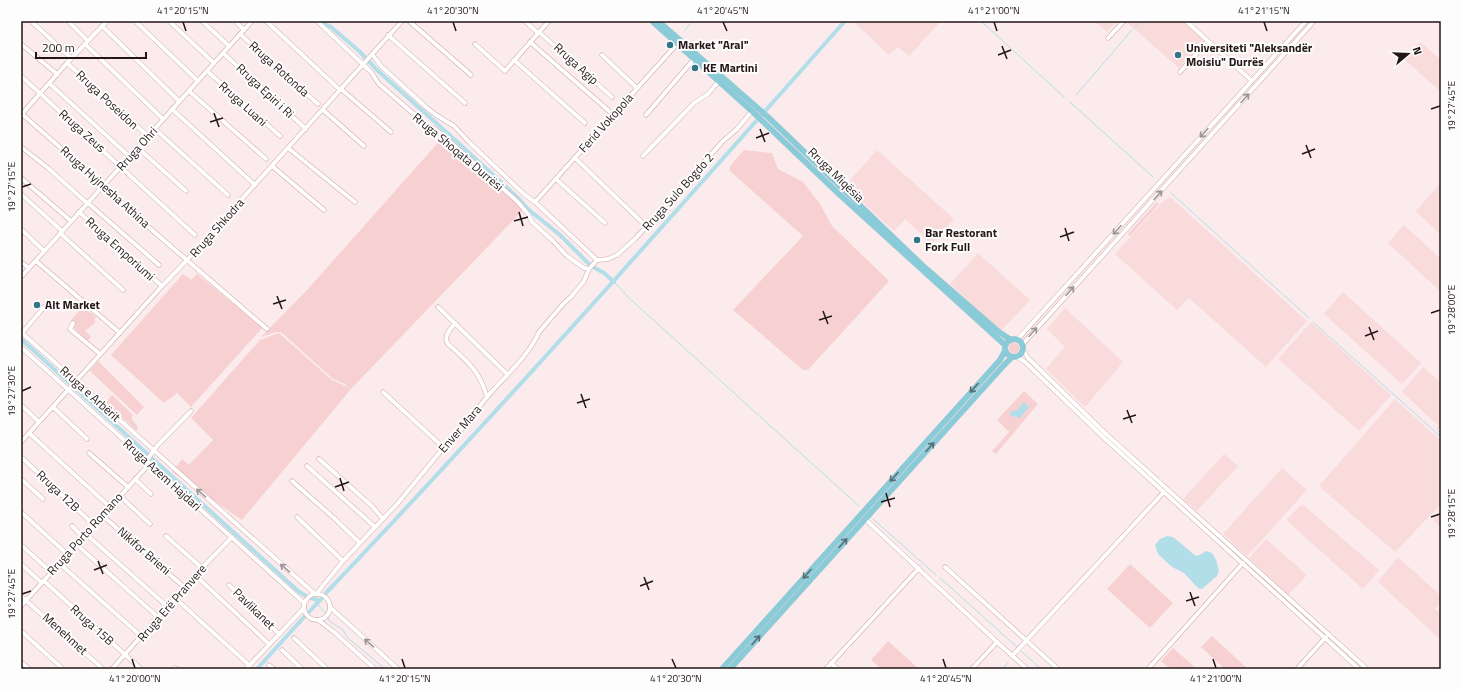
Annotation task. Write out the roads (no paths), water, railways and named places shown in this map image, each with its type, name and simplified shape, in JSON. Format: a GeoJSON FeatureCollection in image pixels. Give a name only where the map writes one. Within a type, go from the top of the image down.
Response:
{"type":"FeatureCollection","features":[{"type":"Feature","properties":{"kind":"main road","name":"Rruga Miqësia"},"geometry":{"type":"LineString","coordinates":[[652,21],[719,81],[765,118],[922,265],[999,332],[1011,340]]}},
{"type":"Feature","properties":{"kind":"main road","name":"Rruga Miqësia"},"geometry":{"type":"LineString","coordinates":[[658,21],[755,111]]}},
{"type":"Feature","properties":{"kind":"main road","name":"Rruga Miqësia"},"geometry":{"type":"LineString","coordinates":[[765,118],[851,205],[1005,348]]}},
{"type":"Feature","properties":{"kind":"main road"},"geometry":{"type":"LineString","coordinates":[[722,669],[1000,360],[1005,348],[1011,340],[1017,340],[1022,347],[1020,355],[1015,357],[1000,369],[730,669]]}},
{"type":"Feature","properties":{"kind":"main road"},"geometry":{"type":"LineString","coordinates":[[1005,348],[1008,356],[1015,357]]}},
{"type":"Feature","properties":{"kind":"street"},"geometry":{"type":"LineString","coordinates":[[31,21],[71,58]]}},
{"type":"Feature","properties":{"kind":"street"},"geometry":{"type":"LineString","coordinates":[[68,21],[86,42],[163,119]]}},
{"type":"Feature","properties":{"kind":"street"},"geometry":{"type":"LineString","coordinates":[[135,21],[198,80]]}},
{"type":"Feature","properties":{"kind":"street"},"geometry":{"type":"LineString","coordinates":[[169,21],[214,63]]}},
{"type":"Feature","properties":{"kind":"street"},"geometry":{"type":"LineString","coordinates":[[202,21],[229,46]]}},
{"type":"Feature","properties":{"kind":"street"},"geometry":{"type":"LineString","coordinates":[[235,21],[244,30]]}},
{"type":"Feature","properties":{"kind":"street","name":"Rruga Ohri"},"geometry":{"type":"LineString","coordinates":[[21,277],[252,21]]}},
{"type":"Feature","properties":{"kind":"street"},"geometry":{"type":"LineString","coordinates":[[266,21],[340,90],[391,132]]}},
{"type":"Feature","properties":{"kind":"street","name":"Rruga Shoqata Durrësi"},"geometry":{"type":"LineString","coordinates":[[317,21],[364,63],[374,74],[379,84],[421,122],[435,130],[450,142],[516,201],[528,214],[532,222],[567,256],[584,268],[590,268]]}},
{"type":"Feature","properties":{"kind":"street","name":"Rruga Shkodra"},"geometry":{"type":"LineString","coordinates":[[21,442],[162,286],[188,260],[402,21]]}},
{"type":"Feature","properties":{"kind":"street"},"geometry":{"type":"LineString","coordinates":[[408,21],[471,75]]}},
{"type":"Feature","properties":{"kind":"street","name":"Rruga Agip"},"geometry":{"type":"LineString","coordinates":[[525,21],[612,97]]}},
{"type":"Feature","properties":{"kind":"street"},"geometry":{"type":"LineString","coordinates":[[475,44],[505,71],[549,21]]}},
{"type":"Feature","properties":{"kind":"street"},"geometry":{"type":"LineString","coordinates":[[1108,38],[1124,21]]}},
{"type":"Feature","properties":{"kind":"street"},"geometry":{"type":"LineString","coordinates":[[1186,21],[1252,81]]}},
{"type":"Feature","properties":{"kind":"street"},"geometry":{"type":"LineString","coordinates":[[1017,340],[1306,21]]}},
{"type":"Feature","properties":{"kind":"street"},"geometry":{"type":"LineString","coordinates":[[1314,21],[1022,347],[1028,358],[1105,433],[1367,669]]}},
{"type":"Feature","properties":{"kind":"street"},"geometry":{"type":"LineString","coordinates":[[21,115],[103,23],[180,100]]}},
{"type":"Feature","properties":{"kind":"street","name":"Rruga Rotonda"},"geometry":{"type":"LineString","coordinates":[[240,34],[318,104]]}},
{"type":"Feature","properties":{"kind":"street"},"geometry":{"type":"LineString","coordinates":[[388,35],[465,103]]}},
{"type":"Feature","properties":{"kind":"street"},"geometry":{"type":"LineString","coordinates":[[1180,72],[1208,41]]}},
{"type":"Feature","properties":{"kind":"street"},"geometry":{"type":"LineString","coordinates":[[530,42],[609,111]]}},
{"type":"Feature","properties":{"kind":"street"},"geometry":{"type":"LineString","coordinates":[[21,44],[57,74]]}},
{"type":"Feature","properties":{"kind":"street","name":"Ferid Vokopola"},"geometry":{"type":"LineString","coordinates":[[535,202],[677,44]]}},
{"type":"Feature","properties":{"kind":"street","name":"Rruga Epiri i Ri"},"geometry":{"type":"LineString","coordinates":[[224,53],[306,129]]}},
{"type":"Feature","properties":{"kind":"street"},"geometry":{"type":"LineString","coordinates":[[602,55],[638,88]]}},
{"type":"Feature","properties":{"kind":"street"},"geometry":{"type":"LineString","coordinates":[[371,56],[426,107],[454,126],[525,196],[535,202],[596,260]]}},
{"type":"Feature","properties":{"kind":"street"},"geometry":{"type":"LineString","coordinates":[[646,115],[694,59]]}},
{"type":"Feature","properties":{"kind":"street"},"geometry":{"type":"LineString","coordinates":[[514,60],[585,123]]}},
{"type":"Feature","properties":{"kind":"street","name":"Rruga Poseidon"},"geometry":{"type":"LineString","coordinates":[[67,63],[148,136]]}},
{"type":"Feature","properties":{"kind":"street","name":"Rruga Luani"},"geometry":{"type":"LineString","coordinates":[[207,70],[280,136]]}},
{"type":"Feature","properties":{"kind":"street","name":"Rruga Zeus"},"geometry":{"type":"LineString","coordinates":[[21,76],[195,235]]}},
{"type":"Feature","properties":{"kind":"street"},"geometry":{"type":"LineString","coordinates":[[644,156],[694,103],[708,94],[719,81]]}},
{"type":"Feature","properties":{"kind":"street"},"geometry":{"type":"LineString","coordinates":[[49,83],[130,157]]}},
{"type":"Feature","properties":{"kind":"street"},"geometry":{"type":"LineString","coordinates":[[189,91],[266,159]]}},
{"type":"Feature","properties":{"kind":"street"},"geometry":{"type":"LineString","coordinates":[[172,109],[255,185]]}},
{"type":"Feature","properties":{"kind":"street"},"geometry":{"type":"LineString","coordinates":[[323,110],[364,146]]}},
{"type":"Feature","properties":{"kind":"street","name":"Rruga Sulo Bogdo 2"},"geometry":{"type":"LineString","coordinates":[[596,260],[608,259],[617,255],[647,226],[755,111]]}},
{"type":"Feature","properties":{"kind":"street","name":"Rruga Hyjnesha Athina"},"geometry":{"type":"LineString","coordinates":[[21,115],[267,329]]}},
{"type":"Feature","properties":{"kind":"street"},"geometry":{"type":"LineString","coordinates":[[155,129],[228,195]]}},
{"type":"Feature","properties":{"kind":"street"},"geometry":{"type":"LineString","coordinates":[[21,147],[48,168],[158,265]]}},
{"type":"Feature","properties":{"kind":"street"},"geometry":{"type":"LineString","coordinates":[[138,148],[186,191]]}},
{"type":"Feature","properties":{"kind":"street"},"geometry":{"type":"LineString","coordinates":[[288,148],[355,202]]}},
{"type":"Feature","properties":{"kind":"street"},"geometry":{"type":"LineString","coordinates":[[575,158],[647,226]]}},
{"type":"Feature","properties":{"kind":"street"},"geometry":{"type":"LineString","coordinates":[[272,166],[324,210]]}},
{"type":"Feature","properties":{"kind":"street"},"geometry":{"type":"LineString","coordinates":[[21,178],[71,221]]}},
{"type":"Feature","properties":{"kind":"street"},"geometry":{"type":"LineString","coordinates":[[556,179],[605,223]]}},
{"type":"Feature","properties":{"kind":"street"},"geometry":{"type":"LineString","coordinates":[[21,194],[123,290]]}},
{"type":"Feature","properties":{"kind":"street","name":"Rruga Emporiumi"},"geometry":{"type":"LineString","coordinates":[[79,212],[162,286]]}},
{"type":"Feature","properties":{"kind":"street"},"geometry":{"type":"LineString","coordinates":[[21,229],[44,251]]}},
{"type":"Feature","properties":{"kind":"street","name":"Enver Mara"},"geometry":{"type":"LineString","coordinates":[[316,593],[343,561],[413,485],[443,447],[453,436],[464,428],[487,397],[520,360],[539,332],[584,281],[590,268],[596,260]]}},
{"type":"Feature","properties":{"kind":"street"},"geometry":{"type":"LineString","coordinates":[[36,261],[120,333]]}},
{"type":"Feature","properties":{"kind":"street"},"geometry":{"type":"LineString","coordinates":[[21,262],[28,268]]}},
{"type":"Feature","properties":{"kind":"street"},"geometry":{"type":"LineString","coordinates":[[21,333],[45,306]]}},
{"type":"Feature","properties":{"kind":"street"},"geometry":{"type":"LineString","coordinates":[[438,307],[507,374]]}},
{"type":"Feature","properties":{"kind":"street"},"geometry":{"type":"LineString","coordinates":[[73,323],[70,329],[100,354]]}},
{"type":"Feature","properties":{"kind":"street"},"geometry":{"type":"LineString","coordinates":[[455,323],[446,336],[446,340],[448,344],[473,368],[480,379],[487,397]]}},
{"type":"Feature","properties":{"kind":"street","name":"Rruga e Arbërit"},"geometry":{"type":"LineString","coordinates":[[21,333],[72,386],[153,452],[316,593]]}},
{"type":"Feature","properties":{"kind":"street","name":"Rruga Azem Hajdari"},"geometry":{"type":"LineString","coordinates":[[21,347],[72,386],[120,437],[304,603]]}},
{"type":"Feature","properties":{"kind":"street"},"geometry":{"type":"LineString","coordinates":[[1015,357],[1025,362],[1084,419],[1326,637],[1359,669]]}},
{"type":"Feature","properties":{"kind":"street"},"geometry":{"type":"LineString","coordinates":[[383,392],[443,447]]}},
{"type":"Feature","properties":{"kind":"street"},"geometry":{"type":"LineString","coordinates":[[21,405],[39,422]]}},
{"type":"Feature","properties":{"kind":"street"},"geometry":{"type":"LineString","coordinates":[[53,407],[87,439]]}},
{"type":"Feature","properties":{"kind":"street","name":"Rruga Porto Romano"},"geometry":{"type":"LineString","coordinates":[[21,606],[94,524],[103,516],[136,478],[153,452],[191,411]]}},
{"type":"Feature","properties":{"kind":"street"},"geometry":{"type":"LineString","coordinates":[[29,433],[110,507]]}},
{"type":"Feature","properties":{"kind":"street"},"geometry":{"type":"LineString","coordinates":[[89,453],[128,487]]}},
{"type":"Feature","properties":{"kind":"street","name":"Rruga 12B"},"geometry":{"type":"LineString","coordinates":[[21,457],[94,524]]}},
{"type":"Feature","properties":{"kind":"street"},"geometry":{"type":"LineString","coordinates":[[319,459],[372,506],[383,519]]}},
{"type":"Feature","properties":{"kind":"street"},"geometry":{"type":"LineString","coordinates":[[307,466],[375,527]]}},
{"type":"Feature","properties":{"kind":"street"},"geometry":{"type":"LineString","coordinates":[[136,478],[151,494]]}},
{"type":"Feature","properties":{"kind":"street"},"geometry":{"type":"LineString","coordinates":[[21,479],[44,499]]}},
{"type":"Feature","properties":{"kind":"street"},"geometry":{"type":"LineString","coordinates":[[292,481],[360,543]]}},
{"type":"Feature","properties":{"kind":"street"},"geometry":{"type":"LineString","coordinates":[[1012,656],[1164,492]]}},
{"type":"Feature","properties":{"kind":"street"},"geometry":{"type":"LineString","coordinates":[[120,496],[150,524]]}},
{"type":"Feature","properties":{"kind":"street"},"geometry":{"type":"LineString","coordinates":[[21,512],[67,554]]}},
{"type":"Feature","properties":{"kind":"street","name":"Nikifor Brieni"},"geometry":{"type":"LineString","coordinates":[[103,516],[184,587]]}},
{"type":"Feature","properties":{"kind":"street"},"geometry":{"type":"LineString","coordinates":[[297,517],[343,561]]}},
{"type":"Feature","properties":{"kind":"street"},"geometry":{"type":"LineString","coordinates":[[865,518],[1027,669]]}},
{"type":"Feature","properties":{"kind":"street"},"geometry":{"type":"LineString","coordinates":[[72,526],[85,535],[168,607]]}},
{"type":"Feature","properties":{"kind":"street"},"geometry":{"type":"LineString","coordinates":[[166,536],[202,568]]}},
{"type":"Feature","properties":{"kind":"street","name":"Rruga Erë Pranvere"},"geometry":{"type":"LineString","coordinates":[[112,669],[142,637],[184,587],[232,537]]}},
{"type":"Feature","properties":{"kind":"street"},"geometry":{"type":"LineString","coordinates":[[76,544],[158,617]]}},
{"type":"Feature","properties":{"kind":"street"},"geometry":{"type":"LineString","coordinates":[[21,545],[51,572]]}},
{"type":"Feature","properties":{"kind":"street"},"geometry":{"type":"LineString","coordinates":[[59,563],[142,637]]}},
{"type":"Feature","properties":{"kind":"street"},"geometry":{"type":"LineString","coordinates":[[1148,669],[1243,563]]}},
{"type":"Feature","properties":{"kind":"street","name":"Rruga 15B"},"geometry":{"type":"LineString","coordinates":[[21,564],[141,669]]}},
{"type":"Feature","properties":{"kind":"street"},"geometry":{"type":"LineString","coordinates":[[946,567],[1058,669]]}},
{"type":"Feature","properties":{"kind":"street"},"geometry":{"type":"LineString","coordinates":[[826,669],[919,568]]}},
{"type":"Feature","properties":{"kind":"street"},"geometry":{"type":"LineString","coordinates":[[195,575],[269,644]]}},
{"type":"Feature","properties":{"kind":"street","name":"Pavlikanet"},"geometry":{"type":"LineString","coordinates":[[229,585],[279,634]]}},
{"type":"Feature","properties":{"kind":"street"},"geometry":{"type":"LineString","coordinates":[[318,620],[326,617],[331,608],[327,597],[323,594],[316,593],[307,598],[304,603],[304,608],[308,616],[312,619],[318,620],[334,632],[374,669]]}},
{"type":"Feature","properties":{"kind":"street","name":"Menehmet"},"geometry":{"type":"LineString","coordinates":[[21,596],[103,669]]}},
{"type":"Feature","properties":{"kind":"street"},"geometry":{"type":"LineString","coordinates":[[175,598],[247,667],[304,608]]}},
{"type":"Feature","properties":{"kind":"street"},"geometry":{"type":"LineString","coordinates":[[331,608],[398,669]]}},
{"type":"Feature","properties":{"kind":"street"},"geometry":{"type":"LineString","coordinates":[[21,631],[63,669]]}},
{"type":"Feature","properties":{"kind":"street"},"geometry":{"type":"LineString","coordinates":[[1297,669],[1326,637]]}},
{"type":"Feature","properties":{"kind":"street"},"geometry":{"type":"LineString","coordinates":[[294,638],[327,669]]}},
{"type":"Feature","properties":{"kind":"street"},"geometry":{"type":"LineString","coordinates":[[972,669],[997,642]]}},
{"type":"Feature","properties":{"kind":"street"},"geometry":{"type":"LineString","coordinates":[[282,650],[302,669]]}},
{"type":"Feature","properties":{"kind":"street"},"geometry":{"type":"LineString","coordinates":[[21,662],[29,669]]}},
{"type":"Feature","properties":{"kind":"street"},"geometry":{"type":"LineString","coordinates":[[831,663],[838,669]]}},
{"type":"Feature","properties":{"kind":"street"},"geometry":{"type":"LineString","coordinates":[[269,665],[274,669]]}},
{"type":"Feature","properties":{"kind":"water"},"geometry":{"type":"Polygon","coordinates":[[[1024,402],[1029,407],[1019,419],[1016,416],[1011,416],[1010,413],[1012,411],[1016,411],[1024,402]]]}},
{"type":"Feature","properties":{"kind":"water"},"geometry":{"type":"Polygon","coordinates":[[[1167,536],[1173,537],[1196,556],[1205,551],[1211,553],[1215,558],[1219,571],[1217,576],[1202,589],[1198,588],[1184,573],[1172,567],[1158,554],[1155,545],[1160,539],[1167,536]]]}},
{"type":"Feature","properties":{"kind":"waterway"},"geometry":{"type":"LineString","coordinates":[[320,21],[331,27],[359,51],[377,70],[517,197],[529,210],[560,235],[591,266],[604,273],[614,282]]}},
{"type":"Feature","properties":{"kind":"waterway"},"geometry":{"type":"LineString","coordinates":[[685,30],[693,21]]}},
{"type":"Feature","properties":{"kind":"waterway"},"geometry":{"type":"LineString","coordinates":[[326,593],[523,381],[845,21]]}},
{"type":"Feature","properties":{"kind":"waterway"},"geometry":{"type":"LineString","coordinates":[[981,21],[1064,97]]}},
{"type":"Feature","properties":{"kind":"waterway"},"geometry":{"type":"LineString","coordinates":[[1135,27],[1141,21]]}},
{"type":"Feature","properties":{"kind":"waterway"},"geometry":{"type":"LineString","coordinates":[[1076,95],[1132,30]]}},
{"type":"Feature","properties":{"kind":"waterway"},"geometry":{"type":"LineString","coordinates":[[1070,102],[1153,177]]}},
{"type":"Feature","properties":{"kind":"waterway"},"geometry":{"type":"LineString","coordinates":[[1171,193],[1309,318]]}},
{"type":"Feature","properties":{"kind":"waterway"},"geometry":{"type":"LineString","coordinates":[[614,282],[629,298],[859,506]]}},
{"type":"Feature","properties":{"kind":"waterway"},"geometry":{"type":"LineString","coordinates":[[1313,322],[1441,437]]}},
{"type":"Feature","properties":{"kind":"waterway"},"geometry":{"type":"LineString","coordinates":[[21,339],[298,591],[306,596]]}},
{"type":"Feature","properties":{"kind":"waterway"},"geometry":{"type":"LineString","coordinates":[[873,519],[936,575]]}},
{"type":"Feature","properties":{"kind":"waterway"},"geometry":{"type":"LineString","coordinates":[[940,578],[1017,647]]}},
{"type":"Feature","properties":{"kind":"waterway"},"geometry":{"type":"LineString","coordinates":[[308,613],[323,597]]}},
{"type":"Feature","properties":{"kind":"waterway"},"geometry":{"type":"LineString","coordinates":[[310,598],[318,600]]}},
{"type":"Feature","properties":{"kind":"waterway"},"geometry":{"type":"LineString","coordinates":[[318,600],[318,605],[326,614]]}},
{"type":"Feature","properties":{"kind":"waterway"},"geometry":{"type":"LineString","coordinates":[[257,669],[305,616]]}},
{"type":"Feature","properties":{"kind":"waterway"},"geometry":{"type":"LineString","coordinates":[[328,618],[329,621],[342,629],[348,638],[385,669]]}},
{"type":"Feature","properties":{"kind":"waterway"},"geometry":{"type":"LineString","coordinates":[[1021,651],[1041,669]]}},
{"type":"Feature","properties":{"kind":"waterway"},"geometry":{"type":"LineString","coordinates":[[1002,669],[1008,663]]}},
{"type":"Feature","properties":{"kind":"place","name":"Market \"Aral\""},"geometry":{"type":"Point","coordinates":[670,45]}},
{"type":"Feature","properties":{"kind":"place","name":"Universiteti \"Aleksandër Moisiu\" Durrës"},"geometry":{"type":"Point","coordinates":[1178,55]}},
{"type":"Feature","properties":{"kind":"place","name":"KE Martini"},"geometry":{"type":"Point","coordinates":[695,68]}},
{"type":"Feature","properties":{"kind":"place","name":"Bar Restorant Fork Full"},"geometry":{"type":"Point","coordinates":[917,240]}},
{"type":"Feature","properties":{"kind":"place","name":"Alt Market"},"geometry":{"type":"Point","coordinates":[37,305]}}]}
